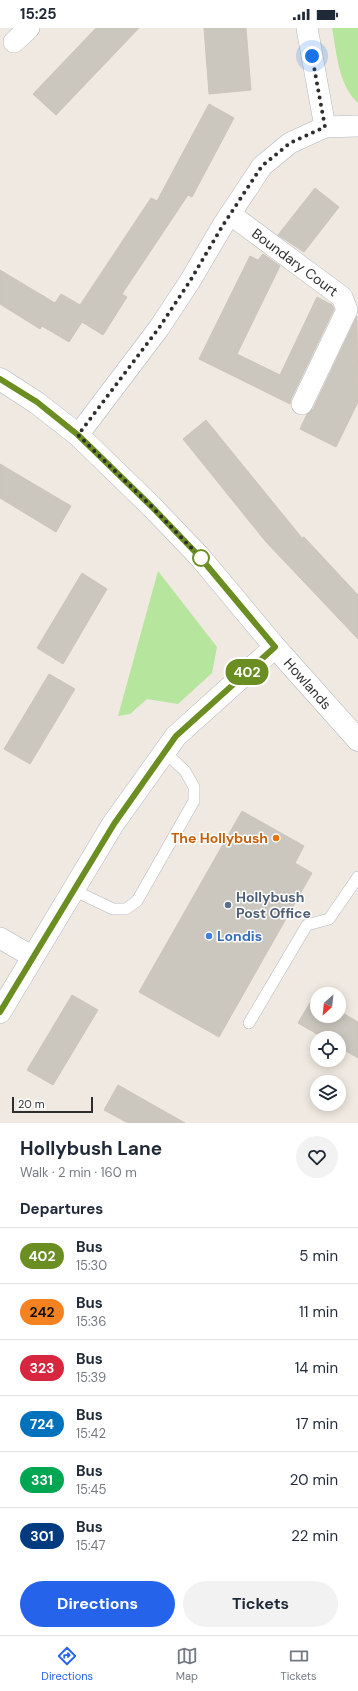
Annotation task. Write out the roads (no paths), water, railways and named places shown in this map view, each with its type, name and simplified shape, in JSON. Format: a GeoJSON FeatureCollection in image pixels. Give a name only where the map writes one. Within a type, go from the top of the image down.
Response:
{"type":"FeatureCollection","features":[{"type":"Feature","properties":{"kind":"street"},"geometry":{"type":"LineString","coordinates":[[14,42],[29,28]]}},
{"type":"Feature","properties":{"kind":"street"},"geometry":{"type":"LineString","coordinates":[[307,28],[325,127]]}},
{"type":"Feature","properties":{"kind":"street"},"geometry":{"type":"LineString","coordinates":[[78,435],[159,328],[190,281],[230,214],[262,166],[290,143],[325,127],[358,126]]}},
{"type":"Feature","properties":{"kind":"street","name":"Boundary Court"},"geometry":{"type":"LineString","coordinates":[[230,214],[342,297],[348,310],[302,404]]}},
{"type":"Feature","properties":{"kind":"street","name":"Howlands"},"geometry":{"type":"LineString","coordinates":[[0,378],[37,402],[78,435],[152,507],[199,556],[275,647],[358,740]]}},
{"type":"Feature","properties":{"kind":"street"},"geometry":{"type":"LineString","coordinates":[[0,1012],[114,824],[176,736],[275,647]]}},
{"type":"Feature","properties":{"kind":"street"},"geometry":{"type":"LineString","coordinates":[[0,938],[32,957]]}},
{"type":"Feature","properties":{"kind":"lane"},"geometry":{"type":"LineString","coordinates":[[73,890],[113,909],[126,909],[136,901],[194,801],[194,787],[185,771],[165,752]]}},
{"type":"Feature","properties":{"kind":"lane"},"geometry":{"type":"LineString","coordinates":[[249,1023],[307,925],[329,919],[358,877]]}},
{"type":"Feature","properties":{"kind":"place","name":"The Hollybush"},"geometry":{"type":"Point","coordinates":[276,838]}},
{"type":"Feature","properties":{"kind":"place","name":"Hollybush Post Office"},"geometry":{"type":"Point","coordinates":[228,905]}},
{"type":"Feature","properties":{"kind":"place","name":"Londis"},"geometry":{"type":"Point","coordinates":[209,936]}}]}
